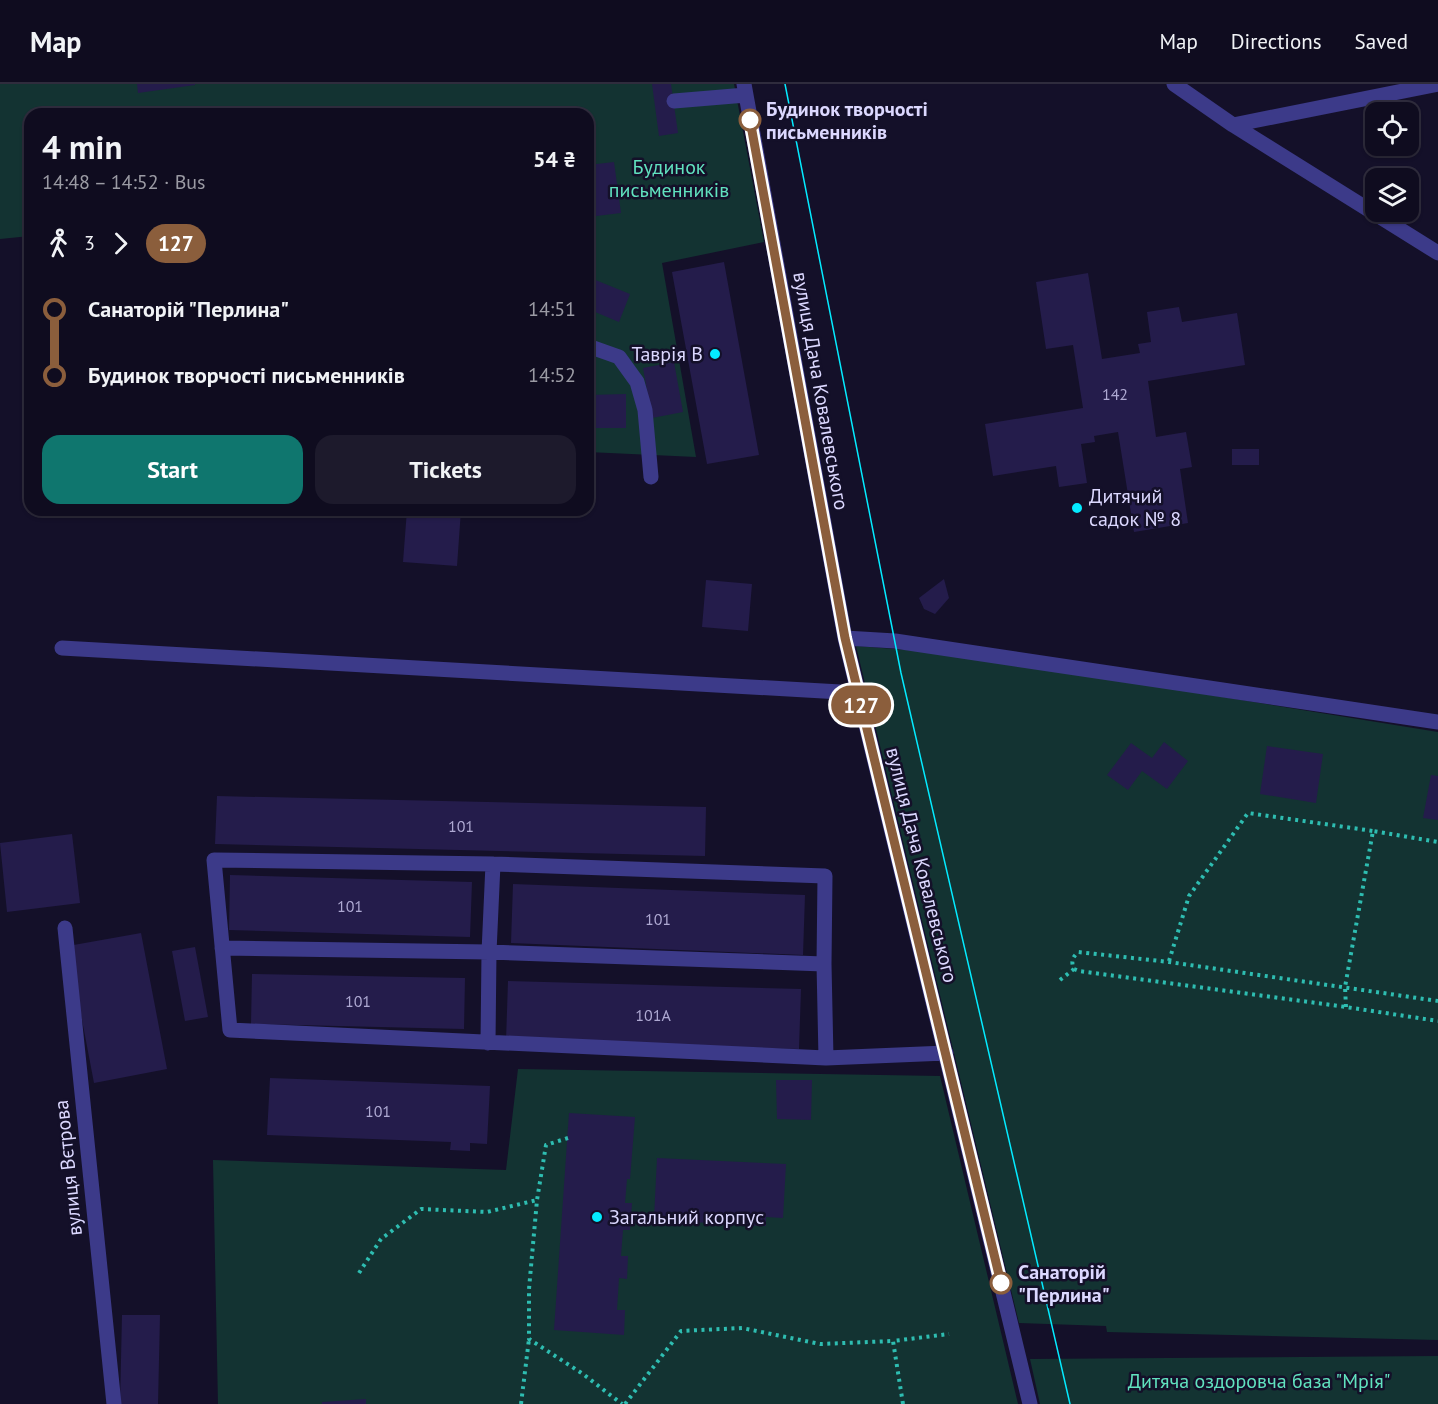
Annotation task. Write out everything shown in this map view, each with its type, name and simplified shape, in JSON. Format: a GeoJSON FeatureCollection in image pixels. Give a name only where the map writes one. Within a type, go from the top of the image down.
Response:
{"type":"FeatureCollection","features":[{"type":"Feature","properties":{"kind":"street"},"geometry":{"type":"LineString","coordinates":[[1174,84],[1233,125],[1438,253]]}},
{"type":"Feature","properties":{"kind":"street"},"geometry":{"type":"LineString","coordinates":[[1233,125],[1438,84]]}},
{"type":"Feature","properties":{"kind":"street"},"geometry":{"type":"LineString","coordinates":[[674,101],[745,89]]}},
{"type":"Feature","properties":{"kind":"street","name":"вулиця Дача Ковалевського"},"geometry":{"type":"LineString","coordinates":[[745,89],[845,638],[1030,1404]]}},
{"type":"Feature","properties":{"kind":"street"},"geometry":{"type":"LineString","coordinates":[[594,348],[619,357],[637,382],[645,411],[651,477]]}},
{"type":"Feature","properties":{"kind":"street"},"geometry":{"type":"LineString","coordinates":[[845,638],[895,641],[1438,722]]}},
{"type":"Feature","properties":{"kind":"street"},"geometry":{"type":"LineString","coordinates":[[62,648],[858,693]]}},
{"type":"Feature","properties":{"kind":"street"},"geometry":{"type":"LineString","coordinates":[[826,1058],[825,876],[493,864],[214,860],[230,1030],[826,1058],[946,1053]]}},
{"type":"Feature","properties":{"kind":"street"},"geometry":{"type":"LineString","coordinates":[[488,1043],[493,864]]}},
{"type":"Feature","properties":{"kind":"street","name":"вулиця Вєтрова"},"geometry":{"type":"LineString","coordinates":[[65,928],[114,1404]]}},
{"type":"Feature","properties":{"kind":"street"},"geometry":{"type":"LineString","coordinates":[[222,948],[489,952],[824,963]]}},
{"type":"Feature","properties":{"kind":"path"},"geometry":{"type":"LineString","coordinates":[[1169,962],[1190,896],[1248,813],[1438,842]]}},
{"type":"Feature","properties":{"kind":"path"},"geometry":{"type":"LineString","coordinates":[[1346,1007],[1345,987],[1373,831]]}},
{"type":"Feature","properties":{"kind":"path"},"geometry":{"type":"LineString","coordinates":[[1074,969],[1073,957],[1078,952],[1169,962],[1438,1001]]}},
{"type":"Feature","properties":{"kind":"path"},"geometry":{"type":"LineString","coordinates":[[1060,980],[1074,969]]}},
{"type":"Feature","properties":{"kind":"path"},"geometry":{"type":"LineString","coordinates":[[1074,969],[1438,1021]]}},
{"type":"Feature","properties":{"kind":"path"},"geometry":{"type":"LineString","coordinates":[[521,1404],[529,1340],[529,1289],[537,1200],[546,1145],[568,1138]]}},
{"type":"Feature","properties":{"kind":"path"},"geometry":{"type":"LineString","coordinates":[[359,1274],[381,1239],[421,1209],[487,1212],[537,1200]]}},
{"type":"Feature","properties":{"kind":"path"},"geometry":{"type":"LineString","coordinates":[[529,1340],[583,1374],[623,1404],[681,1331],[742,1328],[820,1344],[893,1341],[949,1334]]}},
{"type":"Feature","properties":{"kind":"path"},"geometry":{"type":"LineString","coordinates":[[893,1341],[903,1404]]}},
{"type":"Feature","properties":{"kind":"green space","name":"Будинок письменників"},"geometry":{"type":"Polygon","coordinates":[[[0,84],[734,84],[764,242],[662,263],[696,457],[594,452],[594,108],[24,108],[24,237],[0,239],[0,84]]]}},
{"type":"Feature","properties":{"kind":"green space"},"geometry":{"type":"Polygon","coordinates":[[[856,646],[959,654],[1438,732],[1438,1340],[1107,1332],[1106,1326],[1019,1323],[856,646]]]}},
{"type":"Feature","properties":{"kind":"green space"},"geometry":{"type":"Polygon","coordinates":[[[518,1069],[940,1076],[1018,1404],[218,1404],[213,1160],[506,1170],[518,1069]]]}},
{"type":"Feature","properties":{"kind":"green space","name":"Дитяча оздоровча база \"Мрія\""},"geometry":{"type":"Polygon","coordinates":[[[1438,1356],[1438,1404],[1040,1404],[1030,1359],[1438,1356]]]}},
{"type":"Feature","properties":{"kind":"building"},"geometry":{"type":"Polygon","coordinates":[[[137,84],[195,84],[195,85],[138,93],[137,84]]]}},
{"type":"Feature","properties":{"kind":"building"},"geometry":{"type":"Polygon","coordinates":[[[652,84],[671,84],[678,133],[659,136],[652,84]]]}},
{"type":"Feature","properties":{"kind":"building"},"geometry":{"type":"Polygon","coordinates":[[[614,162],[621,213],[594,216],[594,164],[614,162]]]}},
{"type":"Feature","properties":{"kind":"building"},"geometry":{"type":"Polygon","coordinates":[[[724,262],[759,455],[707,464],[672,272],[724,262]]]}},
{"type":"Feature","properties":{"kind":"building"},"geometry":{"type":"Polygon","coordinates":[[[1088,273],[1102,359],[1140,353],[1138,344],[1151,342],[1147,312],[1179,307],[1182,322],[1237,313],[1245,365],[1148,381],[1156,437],[1186,432],[1192,467],[1180,469],[1188,523],[1134,532],[1118,432],[1094,436],[1095,442],[1081,444],[1087,483],[1059,487],[1056,466],[993,476],[985,424],[1083,408],[1073,345],[1046,349],[1036,282],[1088,273]]]}},
{"type":"Feature","properties":{"kind":"building"},"geometry":{"type":"Polygon","coordinates":[[[594,279],[630,294],[619,322],[594,312],[594,279]]]}},
{"type":"Feature","properties":{"kind":"building"},"geometry":{"type":"Polygon","coordinates":[[[674,362],[683,412],[652,418],[643,368],[674,362]]]}},
{"type":"Feature","properties":{"kind":"building"},"geometry":{"type":"Polygon","coordinates":[[[626,394],[626,428],[594,428],[594,395],[626,394]]]}},
{"type":"Feature","properties":{"kind":"building"},"geometry":{"type":"Polygon","coordinates":[[[1232,449],[1259,449],[1259,465],[1232,465],[1232,449]]]}},
{"type":"Feature","properties":{"kind":"building"},"geometry":{"type":"Polygon","coordinates":[[[407,516],[461,516],[457,566],[403,562],[407,516]]]}},
{"type":"Feature","properties":{"kind":"building"},"geometry":{"type":"Polygon","coordinates":[[[944,579],[949,598],[935,614],[924,609],[919,598],[944,579]]]}},
{"type":"Feature","properties":{"kind":"building"},"geometry":{"type":"Polygon","coordinates":[[[706,580],[752,584],[748,631],[702,627],[706,580]]]}},
{"type":"Feature","properties":{"kind":"building"},"geometry":{"type":"Polygon","coordinates":[[[1164,742],[1188,761],[1167,789],[1142,771],[1128,790],[1107,775],[1131,743],[1152,758],[1164,742]]]}},
{"type":"Feature","properties":{"kind":"building"},"geometry":{"type":"Polygon","coordinates":[[[1267,746],[1323,754],[1316,803],[1260,794],[1267,746]]]}},
{"type":"Feature","properties":{"kind":"building"},"geometry":{"type":"Polygon","coordinates":[[[1431,775],[1438,776],[1438,820],[1423,818],[1431,775]]]}},
{"type":"Feature","properties":{"kind":"building"},"geometry":{"type":"Polygon","coordinates":[[[217,796],[706,807],[705,856],[215,844],[217,796]]]}},
{"type":"Feature","properties":{"kind":"building"},"geometry":{"type":"Polygon","coordinates":[[[72,834],[80,903],[7,912],[0,843],[72,834]]]}},
{"type":"Feature","properties":{"kind":"building"},"geometry":{"type":"Polygon","coordinates":[[[230,875],[472,882],[470,937],[229,930],[230,875]]]}},
{"type":"Feature","properties":{"kind":"building"},"geometry":{"type":"Polygon","coordinates":[[[513,884],[805,895],[803,955],[511,943],[513,884]]]}},
{"type":"Feature","properties":{"kind":"building"},"geometry":{"type":"Polygon","coordinates":[[[141,933],[167,1069],[94,1083],[68,946],[141,933]]]}},
{"type":"Feature","properties":{"kind":"building"},"geometry":{"type":"Polygon","coordinates":[[[195,947],[208,1017],[185,1021],[172,951],[195,947]]]}},
{"type":"Feature","properties":{"kind":"building"},"geometry":{"type":"Polygon","coordinates":[[[252,974],[465,978],[464,1029],[251,1024],[252,974]]]}},
{"type":"Feature","properties":{"kind":"building"},"geometry":{"type":"Polygon","coordinates":[[[508,981],[801,989],[799,1049],[506,1041],[508,981]]]}},
{"type":"Feature","properties":{"kind":"building"},"geometry":{"type":"Polygon","coordinates":[[[270,1078],[490,1086],[487,1144],[470,1143],[470,1151],[450,1150],[451,1142],[267,1135],[270,1078]]]}},
{"type":"Feature","properties":{"kind":"building"},"geometry":{"type":"Polygon","coordinates":[[[776,1080],[812,1080],[811,1120],[777,1119],[776,1080]]]}},
{"type":"Feature","properties":{"kind":"building","name":"Загальний корпус"},"geometry":{"type":"Polygon","coordinates":[[[569,1113],[635,1117],[630,1179],[627,1179],[625,1203],[632,1203],[630,1230],[623,1230],[621,1256],[628,1256],[627,1279],[619,1278],[617,1310],[625,1310],[624,1335],[554,1330],[569,1113]]]}},
{"type":"Feature","properties":{"kind":"building"},"geometry":{"type":"Polygon","coordinates":[[[657,1158],[786,1164],[783,1218],[766,1217],[766,1226],[738,1225],[739,1216],[715,1215],[715,1223],[686,1222],[687,1214],[669,1212],[668,1219],[654,1218],[657,1158]]]}},
{"type":"Feature","properties":{"kind":"building"},"geometry":{"type":"Polygon","coordinates":[[[122,1315],[160,1315],[158,1404],[120,1404],[122,1315]]]}},
{"type":"Feature","properties":{"kind":"building"},"geometry":{"type":"Polygon","coordinates":[[[366,1399],[366,1404],[322,1404],[322,1402],[366,1399]]]}},
{"type":"Feature","properties":{"kind":"tram line"},"geometry":{"type":"LineString","coordinates":[[785,84],[901,673],[1070,1404]]}},
{"type":"Feature","properties":{"kind":"bus line","name":"127"},"geometry":{"type":"LineString","coordinates":[[750,120],[845,638],[1001,1283]]}},
{"type":"Feature","properties":{"kind":"place","name":"Будинок творчості письменників"},"geometry":{"type":"Point","coordinates":[750,120]}},
{"type":"Feature","properties":{"kind":"place","name":"Таврія В"},"geometry":{"type":"Point","coordinates":[715,354]}},
{"type":"Feature","properties":{"kind":"place","name":"Дитячий садок № 8"},"geometry":{"type":"Point","coordinates":[1077,508]}},
{"type":"Feature","properties":{"kind":"place","name":"Загальний корпус"},"geometry":{"type":"Point","coordinates":[597,1217]}},
{"type":"Feature","properties":{"kind":"place","name":"Санаторій \"Перлина\""},"geometry":{"type":"Point","coordinates":[1001,1283]}}]}
